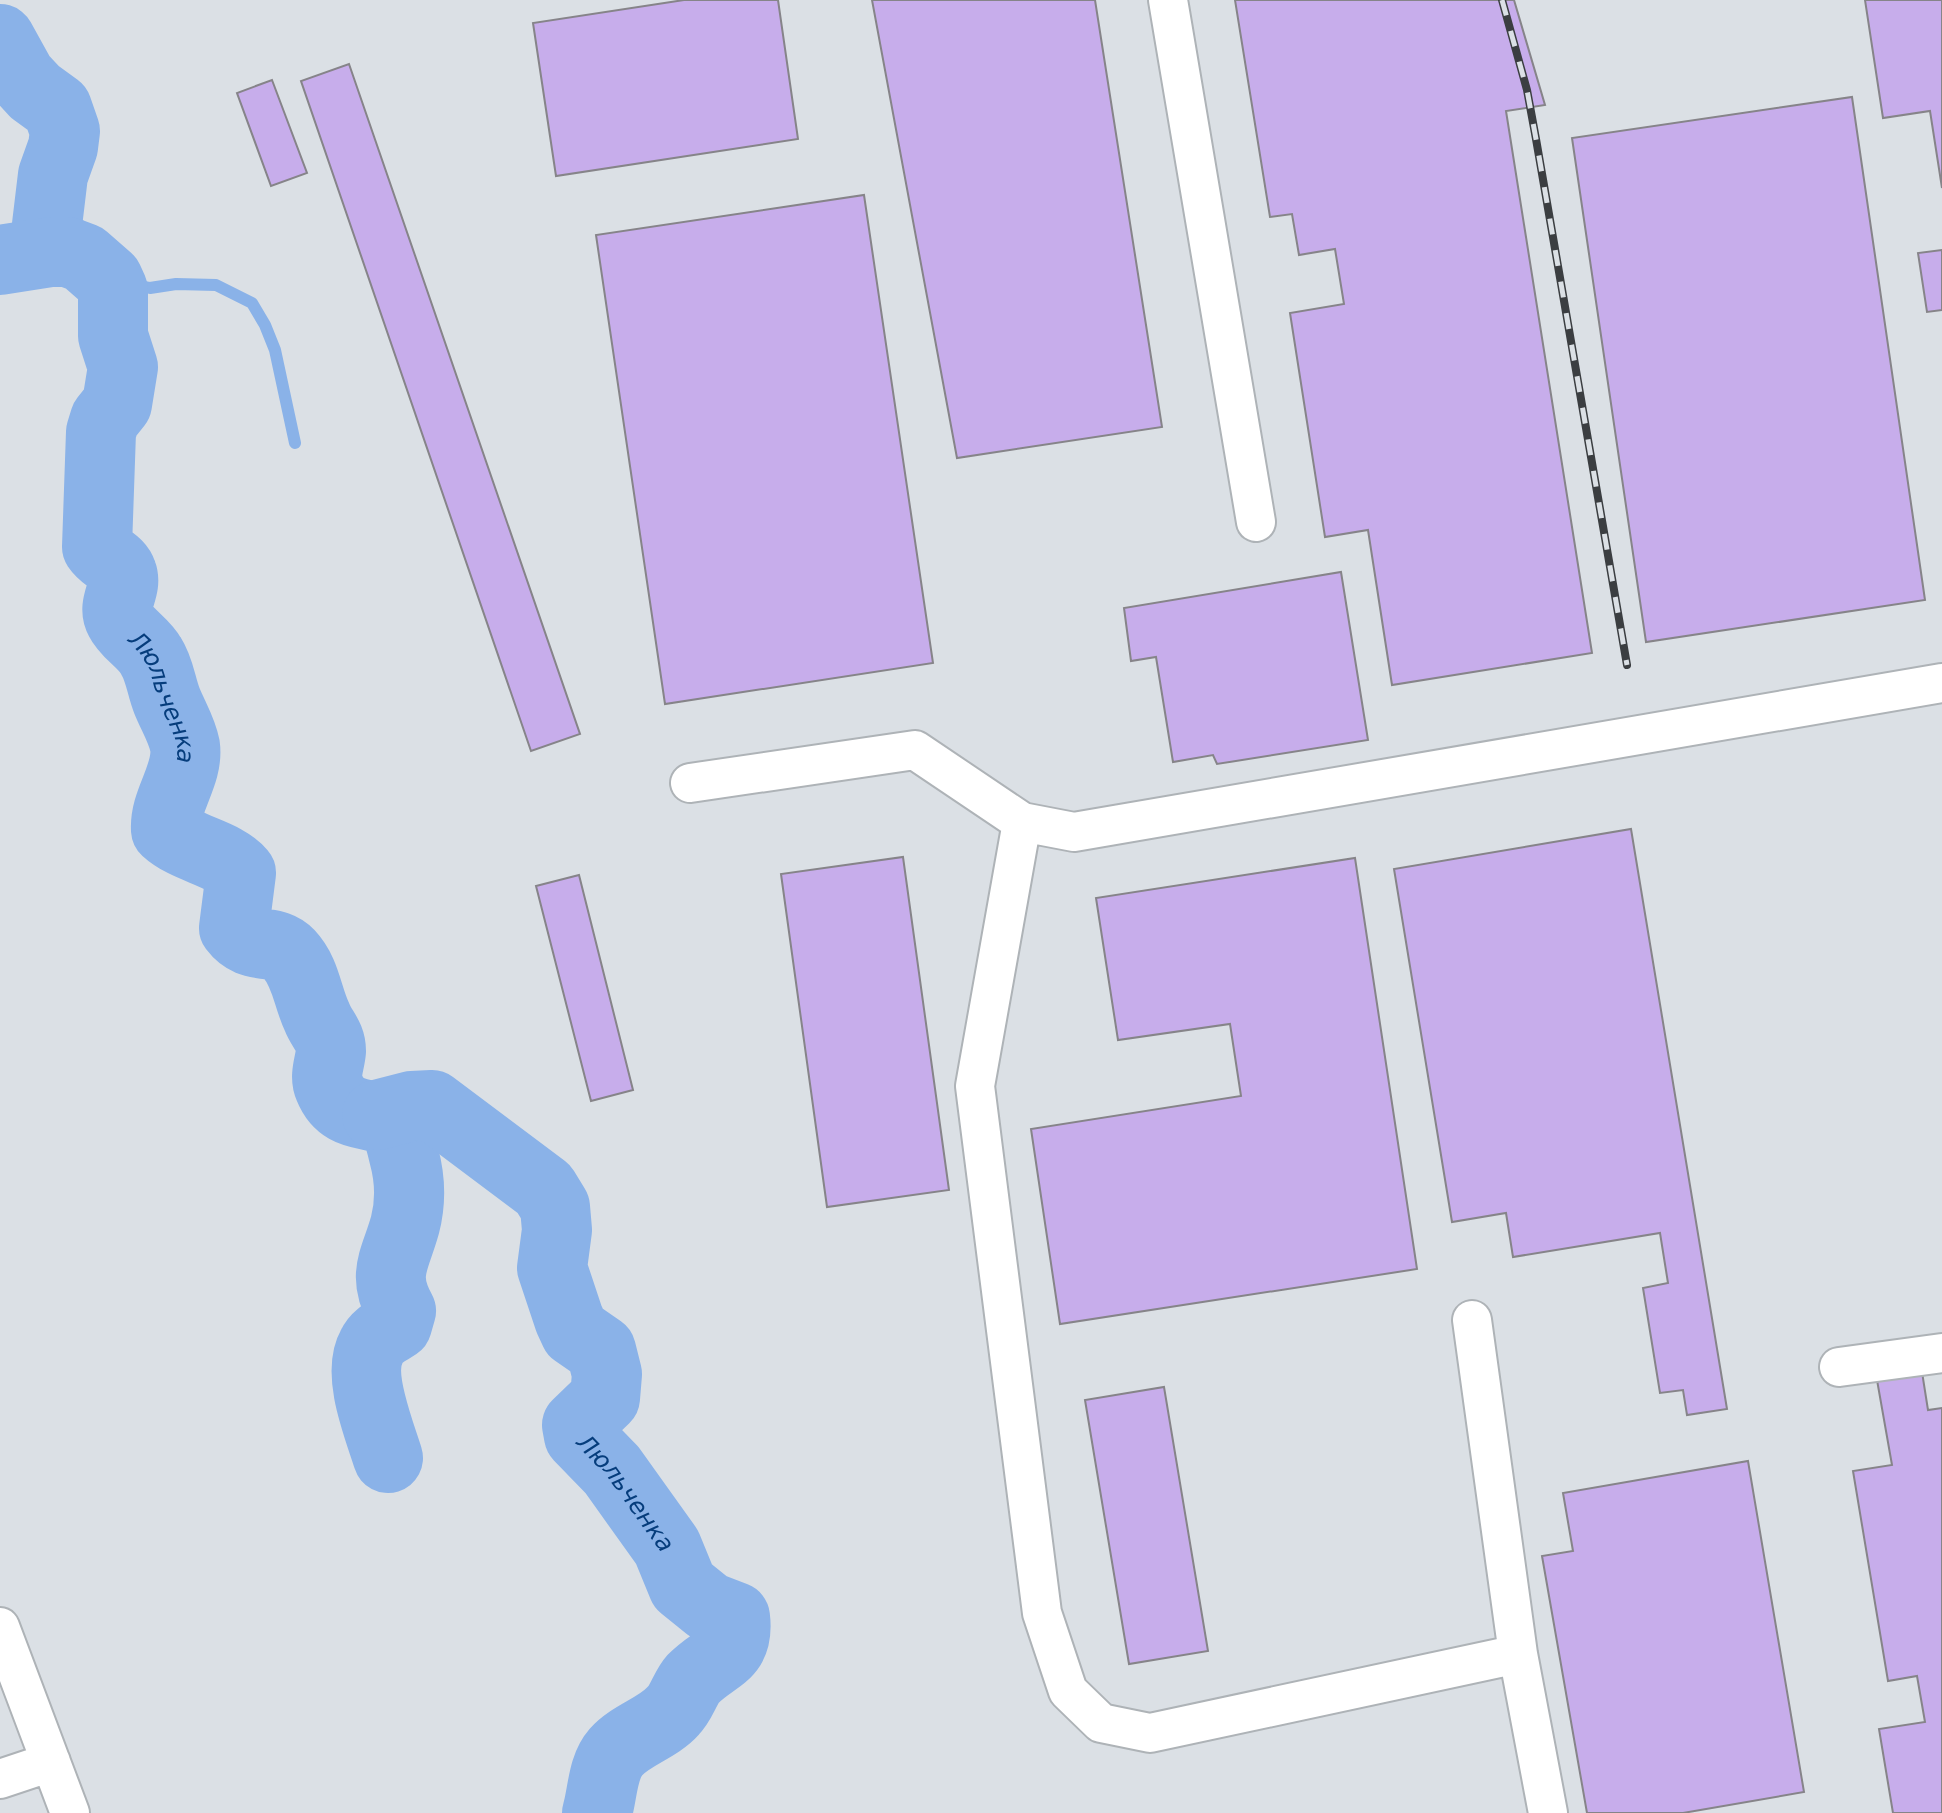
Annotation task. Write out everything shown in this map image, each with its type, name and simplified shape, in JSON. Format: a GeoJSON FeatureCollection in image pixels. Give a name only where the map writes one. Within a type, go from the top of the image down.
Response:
{"type":"FeatureCollection","features":[{"type":"Feature","properties":{"kind":"street"},"geometry":{"type":"LineString","coordinates":[[1168,0],[1256,522]]}},
{"type":"Feature","properties":{"kind":"street"},"geometry":{"type":"LineString","coordinates":[[690,783],[915,750],[1022,822],[1074,832],[1942,683]]}},
{"type":"Feature","properties":{"kind":"street"},"geometry":{"type":"LineString","coordinates":[[1022,822],[975,1086],[1042,1613],[1068,1691],[1101,1723],[1150,1733],[1518,1654]]}},
{"type":"Feature","properties":{"kind":"street"},"geometry":{"type":"LineString","coordinates":[[1472,1320],[1518,1654],[1548,1813]]}},
{"type":"Feature","properties":{"kind":"street"},"geometry":{"type":"LineString","coordinates":[[1839,1367],[1942,1353]]}},
{"type":"Feature","properties":{"kind":"street"},"geometry":{"type":"LineString","coordinates":[[0,1627],[70,1813]]}},
{"type":"Feature","properties":{"kind":"street"},"geometry":{"type":"LineString","coordinates":[[0,1779],[51,1762]]}},
{"type":"Feature","properties":{"kind":"building"},"geometry":{"type":"Polygon","coordinates":[[[684,0],[778,0],[798,139],[556,176],[533,23],[684,0]]]}},
{"type":"Feature","properties":{"kind":"building"},"geometry":{"type":"Polygon","coordinates":[[[872,0],[1095,0],[1162,427],[957,458],[872,0]]]}},
{"type":"Feature","properties":{"kind":"building"},"geometry":{"type":"Polygon","coordinates":[[[1235,0],[1514,0],[1545,105],[1506,111],[1592,653],[1392,685],[1368,530],[1325,537],[1290,313],[1344,304],[1335,249],[1299,255],[1292,214],[1270,217],[1235,0]]]}},
{"type":"Feature","properties":{"kind":"building"},"geometry":{"type":"Polygon","coordinates":[[[1865,0],[1942,0],[1942,188],[1930,111],[1883,118],[1865,0]]]}},
{"type":"Feature","properties":{"kind":"building"},"geometry":{"type":"Polygon","coordinates":[[[349,64],[580,734],[531,751],[301,81],[349,64]]]}},
{"type":"Feature","properties":{"kind":"building"},"geometry":{"type":"Polygon","coordinates":[[[272,80],[307,173],[271,186],[237,93],[272,80]]]}},
{"type":"Feature","properties":{"kind":"building"},"geometry":{"type":"Polygon","coordinates":[[[1852,97],[1925,600],[1646,642],[1572,138],[1852,97]]]}},
{"type":"Feature","properties":{"kind":"building"},"geometry":{"type":"Polygon","coordinates":[[[864,195],[933,663],[665,704],[596,235],[864,195]]]}},
{"type":"Feature","properties":{"kind":"building"},"geometry":{"type":"Polygon","coordinates":[[[1942,250],[1942,310],[1927,312],[1918,253],[1942,250]]]}},
{"type":"Feature","properties":{"kind":"building"},"geometry":{"type":"Polygon","coordinates":[[[1341,572],[1368,740],[1217,764],[1213,755],[1173,762],[1156,657],[1131,661],[1124,608],[1341,572]]]}},
{"type":"Feature","properties":{"kind":"building"},"geometry":{"type":"Polygon","coordinates":[[[1631,829],[1727,1409],[1687,1415],[1683,1390],[1660,1393],[1643,1288],[1668,1283],[1660,1233],[1513,1257],[1506,1213],[1452,1222],[1394,869],[1631,829]]]}},
{"type":"Feature","properties":{"kind":"building"},"geometry":{"type":"Polygon","coordinates":[[[903,857],[949,1190],[827,1207],[781,874],[903,857]]]}},
{"type":"Feature","properties":{"kind":"building"},"geometry":{"type":"Polygon","coordinates":[[[1355,858],[1417,1269],[1060,1324],[1031,1129],[1241,1096],[1230,1024],[1118,1040],[1096,898],[1355,858]]]}},
{"type":"Feature","properties":{"kind":"building"},"geometry":{"type":"Polygon","coordinates":[[[579,875],[633,1090],[591,1101],[536,886],[579,875]]]}},
{"type":"Feature","properties":{"kind":"building"},"geometry":{"type":"Polygon","coordinates":[[[1922,1372],[1928,1410],[1942,1408],[1942,1813],[1893,1813],[1879,1729],[1925,1722],[1917,1676],[1888,1681],[1853,1471],[1892,1465],[1877,1380],[1922,1372]]]}},
{"type":"Feature","properties":{"kind":"building"},"geometry":{"type":"Polygon","coordinates":[[[1164,1387],[1208,1651],[1129,1664],[1085,1400],[1164,1387]]]}},
{"type":"Feature","properties":{"kind":"building"},"geometry":{"type":"Polygon","coordinates":[[[1748,1461],[1804,1792],[1683,1813],[1587,1813],[1542,1556],[1573,1551],[1563,1493],[1748,1461]]]}},
{"type":"Feature","properties":{"kind":"waterway","name":"Люльченка"},"geometry":{"type":"LineString","coordinates":[[0,39],[21,77],[35,92],[57,108],[65,131],[63,147],[53,175],[47,225],[59,252]]}},
{"type":"Feature","properties":{"kind":"waterway","name":"Люльченка"},"geometry":{"type":"LineString","coordinates":[[0,260],[68,252],[84,258],[108,279],[113,290],[113,336],[123,367],[117,404],[105,419],[101,432],[97,547],[122,573],[123,585],[117,608],[120,620],[154,661],[184,740],[185,757],[166,819],[166,830],[184,842],[225,860],[241,873],[234,928],[248,940],[283,949],[295,961],[317,1017],[330,1041],[327,1078],[336,1099],[354,1112],[390,1123],[400,1140],[408,1173],[409,1199],[391,1277],[401,1311],[397,1325],[374,1342],[366,1371],[371,1402],[388,1458]]}},
{"type":"Feature","properties":{"kind":"waterway"},"geometry":{"type":"LineString","coordinates":[[108,279],[150,288],[176,284],[216,285],[252,303],[275,350],[295,443]]}},
{"type":"Feature","properties":{"kind":"waterway","name":"Люльченка"},"geometry":{"type":"LineString","coordinates":[[377,1115],[412,1106],[432,1105],[544,1189],[555,1207],[557,1230],[552,1268],[569,1319],[575,1332],[601,1350],[607,1374],[605,1398],[577,1425],[579,1436],[612,1470],[667,1547],[683,1586],[709,1607],[735,1617],[736,1630],[730,1648],[693,1679],[667,1717],[622,1746],[611,1758],[605,1773],[597,1813]]}},
{"type":"Feature","properties":{"kind":"railway"},"geometry":{"type":"LineString","coordinates":[[1502,0],[1527,90],[1627,665]]}}]}
